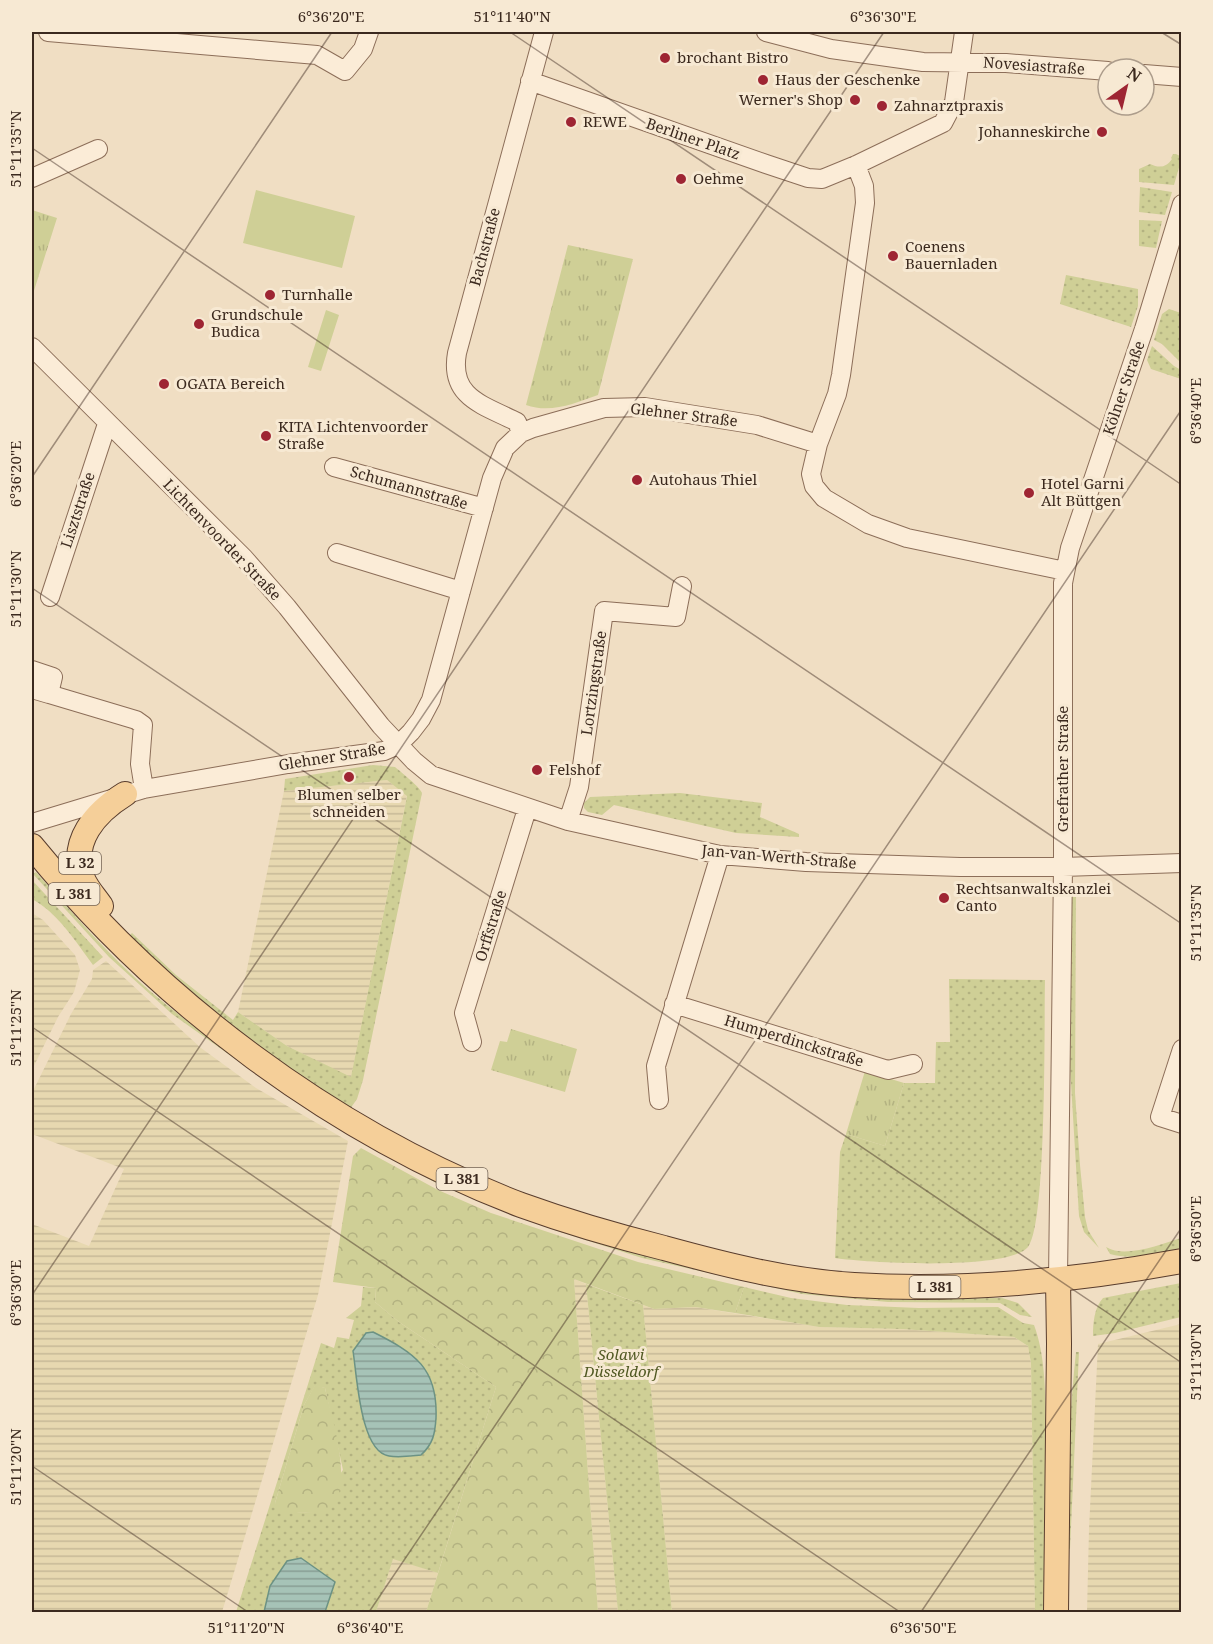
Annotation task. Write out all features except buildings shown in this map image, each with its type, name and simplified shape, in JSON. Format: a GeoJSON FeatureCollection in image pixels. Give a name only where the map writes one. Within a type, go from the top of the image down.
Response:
{"type":"FeatureCollection","features":[{"type":"Feature","properties":{"kind":"main road","name":"L 32"},"geometry":{"type":"LineString","coordinates":[[117,941],[107,916],[84,880],[80,856],[83,838],[94,819],[112,802],[135,791]]}},
{"type":"Feature","properties":{"kind":"main road","name":"L 381"},"geometry":{"type":"LineString","coordinates":[[32,846],[117,941],[203,1019],[230,1040],[304,1091],[412,1155],[520,1204],[578,1224],[732,1266],[852,1285],[993,1286],[1124,1272],[1182,1261]]}},
{"type":"Feature","properties":{"kind":"main road"},"geometry":{"type":"LineString","coordinates":[[1056,1612],[1058,1280]]}},
{"type":"Feature","properties":{"kind":"street"},"geometry":{"type":"LineString","coordinates":[[48,32],[317,55],[345,71],[363,49],[369,32]]}},
{"type":"Feature","properties":{"kind":"street","name":"Bachstraße"},"geometry":{"type":"LineString","coordinates":[[521,433],[517,422],[467,395],[458,384],[455,368],[463,330],[544,32]]}},
{"type":"Feature","properties":{"kind":"street","name":"Novesiastraße"},"geometry":{"type":"LineString","coordinates":[[766,32],[831,49],[923,62],[1006,63],[1096,70]]}},
{"type":"Feature","properties":{"kind":"street"},"geometry":{"type":"LineString","coordinates":[[964,32],[953,106],[943,123],[856,165],[864,186],[865,204],[839,386],[818,444],[811,474],[814,486],[824,498],[868,524],[908,538],[1065,571]]}},
{"type":"Feature","properties":{"kind":"street"},"geometry":{"type":"LineString","coordinates":[[1156,75],[1182,77]]}},
{"type":"Feature","properties":{"kind":"street","name":"Berliner Platz"},"geometry":{"type":"LineString","coordinates":[[530,81],[808,178],[828,178],[856,165]]}},
{"type":"Feature","properties":{"kind":"street"},"geometry":{"type":"LineString","coordinates":[[32,178],[98,149]]}},
{"type":"Feature","properties":{"kind":"street","name":"Kölner Straße"},"geometry":{"type":"LineString","coordinates":[[1065,571],[1070,548],[1150,309],[1182,204]]}},
{"type":"Feature","properties":{"kind":"street","name":"Lichtenvoorder Straße"},"geometry":{"type":"LineString","coordinates":[[32,347],[260,576],[398,745]]}},
{"type":"Feature","properties":{"kind":"street","name":"Glehner Straße"},"geometry":{"type":"LineString","coordinates":[[32,823],[135,791],[288,764],[369,754],[398,745],[418,724],[431,700],[500,457],[510,441],[521,433],[597,409],[645,407],[757,425],[818,444]]}},
{"type":"Feature","properties":{"kind":"street","name":"Lisztstraße"},"geometry":{"type":"LineString","coordinates":[[50,597],[107,424]]}},
{"type":"Feature","properties":{"kind":"street","name":"Schumannstraße"},"geometry":{"type":"LineString","coordinates":[[334,467],[484,508]]}},
{"type":"Feature","properties":{"kind":"street"},"geometry":{"type":"LineString","coordinates":[[337,553],[461,591]]}},
{"type":"Feature","properties":{"kind":"street","name":"Grefrather Straße"},"geometry":{"type":"LineString","coordinates":[[1058,1280],[1064,867],[1062,595],[1065,571]]}},
{"type":"Feature","properties":{"kind":"street","name":"Lortzingstraße"},"geometry":{"type":"LineString","coordinates":[[568,821],[579,787],[604,610],[676,618],[682,586]]}},
{"type":"Feature","properties":{"kind":"street"},"geometry":{"type":"LineString","coordinates":[[32,670],[53,677],[49,694]]}},
{"type":"Feature","properties":{"kind":"street"},"geometry":{"type":"LineString","coordinates":[[32,689],[129,718],[143,725],[135,791]]}},
{"type":"Feature","properties":{"kind":"street","name":"Jan-van-Werth-Straße"},"geometry":{"type":"LineString","coordinates":[[398,745],[431,776],[568,821],[720,855],[843,864],[1064,867],[1182,863]]}},
{"type":"Feature","properties":{"kind":"street","name":"Orffstraße"},"geometry":{"type":"LineString","coordinates":[[472,1042],[464,1013],[528,809]]}},
{"type":"Feature","properties":{"kind":"street"},"geometry":{"type":"LineString","coordinates":[[659,1100],[656,1066],[720,855]]}},
{"type":"Feature","properties":{"kind":"street","name":"Humperdinckstraße"},"geometry":{"type":"LineString","coordinates":[[674,1004],[888,1070],[913,1064]]}},
{"type":"Feature","properties":{"kind":"street"},"geometry":{"type":"LineString","coordinates":[[1182,1049],[1174,1097],[1160,1117],[1182,1124]]}},
{"type":"Feature","properties":{"kind":"shaded area"},"geometry":{"type":"Polygon","coordinates":[[[387,780],[407,795],[351,1078],[287,1046],[238,1012],[284,791],[387,780]]]}},
{"type":"Feature","properties":{"kind":"shaded area"},"geometry":{"type":"Polygon","coordinates":[[[32,913],[43,920],[75,955],[80,970],[74,992],[58,1017],[32,1070],[32,913]]]}},
{"type":"Feature","properties":{"kind":"shaded area"},"geometry":{"type":"Polygon","coordinates":[[[106,961],[201,1048],[256,1088],[348,1141],[318,1295],[222,1612],[32,1612],[32,1224],[89,1246],[124,1169],[32,1134],[32,1093],[71,1014],[92,979],[93,970],[106,961]]]}},
{"type":"Feature","properties":{"kind":"shaded area"},"geometry":{"type":"Polygon","coordinates":[[[574,1279],[586,1284],[618,1612],[598,1612],[574,1279]]]}},
{"type":"Feature","properties":{"kind":"shaded area"},"geometry":{"type":"Polygon","coordinates":[[[643,1305],[654,1309],[695,1307],[819,1327],[902,1329],[1014,1337],[1028,1346],[1031,1363],[1035,1612],[672,1612],[643,1305]]]}},
{"type":"Feature","properties":{"kind":"shaded area"},"geometry":{"type":"Polygon","coordinates":[[[1181,1324],[1181,1612],[1087,1612],[1098,1344],[1181,1324]]]}},
{"type":"Feature","properties":{"kind":"shaded area"},"geometry":{"type":"Polygon","coordinates":[[[373,1332],[412,1355],[428,1374],[433,1386],[436,1401],[435,1429],[431,1443],[421,1455],[393,1457],[379,1451],[366,1427],[353,1351],[366,1333],[373,1332]]]}},
{"type":"Feature","properties":{"kind":"shaded area"},"geometry":{"type":"Polygon","coordinates":[[[301,1558],[335,1582],[325,1612],[264,1612],[270,1586],[287,1561],[301,1558]]]}},
{"type":"Feature","properties":{"kind":"shaded area"},"geometry":{"type":"Polygon","coordinates":[[[393,1558],[438,1573],[426,1612],[376,1612],[393,1558]]]}},
{"type":"Feature","properties":{"kind":"green space"},"geometry":{"type":"Polygon","coordinates":[[[1173,154],[1182,157],[1174,185],[1139,182],[1139,169],[1150,164],[1165,166],[1172,159],[1173,154]]]}},
{"type":"Feature","properties":{"kind":"green space"},"geometry":{"type":"Polygon","coordinates":[[[1140,187],[1172,192],[1165,215],[1139,212],[1140,187]]]}},
{"type":"Feature","properties":{"kind":"green space"},"geometry":{"type":"Polygon","coordinates":[[[256,190],[355,216],[342,268],[243,243],[256,190]]]}},
{"type":"Feature","properties":{"kind":"green space"},"geometry":{"type":"Polygon","coordinates":[[[32,210],[57,218],[32,297],[32,210]]]}},
{"type":"Feature","properties":{"kind":"green space"},"geometry":{"type":"Polygon","coordinates":[[[1139,220],[1162,221],[1156,248],[1139,246],[1139,220]]]}},
{"type":"Feature","properties":{"kind":"green space"},"geometry":{"type":"Polygon","coordinates":[[[568,245],[633,259],[598,395],[554,408],[526,405],[568,245]]]}},
{"type":"Feature","properties":{"kind":"green space"},"geometry":{"type":"Polygon","coordinates":[[[1066,275],[1138,289],[1138,306],[1131,327],[1060,304],[1066,275]]]}},
{"type":"Feature","properties":{"kind":"green space"},"geometry":{"type":"Polygon","coordinates":[[[1169,309],[1181,313],[1181,363],[1162,344],[1154,340],[1162,314],[1169,309]]]}},
{"type":"Feature","properties":{"kind":"green space"},"geometry":{"type":"Polygon","coordinates":[[[326,310],[339,315],[321,371],[308,367],[326,310]]]}},
{"type":"Feature","properties":{"kind":"green space"},"geometry":{"type":"Polygon","coordinates":[[[1152,346],[1181,370],[1181,379],[1151,369],[1147,360],[1152,346]]]}},
{"type":"Feature","properties":{"kind":"green space"},"geometry":{"type":"Polygon","coordinates":[[[373,765],[395,767],[422,793],[363,1080],[357,1099],[350,1109],[278,1063],[221,1018],[129,936],[132,933],[176,975],[233,1020],[238,1012],[287,1046],[351,1077],[407,796],[387,780],[284,791],[285,779],[373,765]]]}},
{"type":"Feature","properties":{"kind":"green space"},"geometry":{"type":"Polygon","coordinates":[[[680,793],[762,803],[760,817],[799,834],[799,837],[736,833],[614,805],[602,815],[588,812],[584,808],[584,803],[590,797],[680,793]]]}},
{"type":"Feature","properties":{"kind":"green space"},"geometry":{"type":"Polygon","coordinates":[[[36,872],[105,948],[150,991],[221,1046],[344,1131],[290,1098],[172,1014],[109,957],[33,874],[36,872]]]}},
{"type":"Feature","properties":{"kind":"green space"},"geometry":{"type":"Polygon","coordinates":[[[32,880],[103,957],[93,965],[58,920],[32,899],[32,880]]]}},
{"type":"Feature","properties":{"kind":"green space"},"geometry":{"type":"Polygon","coordinates":[[[1072,893],[1076,893],[1075,1093],[1080,1165],[1085,1217],[1088,1230],[1099,1248],[1084,1232],[1079,1216],[1070,1067],[1072,893]]]}},
{"type":"Feature","properties":{"kind":"green space"},"geometry":{"type":"Polygon","coordinates":[[[949,979],[1045,980],[1039,1201],[1034,1231],[1028,1247],[1015,1255],[994,1260],[967,1262],[905,1263],[835,1258],[840,1152],[846,1134],[885,1146],[904,1083],[935,1083],[936,1042],[950,1042],[949,979]]]}},
{"type":"Feature","properties":{"kind":"green space"},"geometry":{"type":"Polygon","coordinates":[[[511,1029],[577,1049],[565,1092],[491,1070],[500,1041],[507,1042],[511,1029]]]}},
{"type":"Feature","properties":{"kind":"green space"},"geometry":{"type":"Polygon","coordinates":[[[865,1071],[904,1083],[885,1146],[846,1134],[865,1071]]]}},
{"type":"Feature","properties":{"kind":"green space"},"geometry":{"type":"Polygon","coordinates":[[[367,1141],[803,1291],[888,1299],[1002,1298],[1018,1303],[1032,1317],[1020,1315],[1000,1303],[888,1302],[802,1294],[642,1258],[551,1229],[438,1184],[363,1143],[367,1141]]]}},
{"type":"Feature","properties":{"kind":"green space"},"geometry":{"type":"Polygon","coordinates":[[[361,1148],[438,1190],[491,1213],[638,1262],[744,1287],[735,1313],[695,1307],[654,1309],[574,1279],[598,1612],[426,1612],[496,1387],[399,1322],[375,1302],[376,1288],[333,1282],[353,1156],[361,1148]]]}},
{"type":"Feature","properties":{"kind":"green space"},"geometry":{"type":"Polygon","coordinates":[[[1181,1238],[1181,1248],[1146,1256],[1128,1257],[1110,1254],[1106,1247],[1123,1252],[1133,1251],[1181,1238]]]}},
{"type":"Feature","properties":{"kind":"green space"},"geometry":{"type":"Polygon","coordinates":[[[1181,1283],[1181,1317],[1093,1336],[1096,1311],[1103,1298],[1181,1283]]]}},
{"type":"Feature","properties":{"kind":"green space","name":"Solawi Düsseldorf"},"geometry":{"type":"Polygon","coordinates":[[[586,1284],[643,1305],[672,1612],[618,1612],[586,1284]]]}},
{"type":"Feature","properties":{"kind":"green space"},"geometry":{"type":"Polygon","coordinates":[[[363,1287],[376,1288],[375,1302],[399,1322],[496,1387],[438,1573],[393,1559],[376,1612],[325,1612],[335,1582],[270,1586],[264,1612],[236,1612],[321,1343],[334,1348],[337,1337],[349,1339],[354,1320],[346,1318],[361,1306],[363,1287]],[[315,1386],[304,1405],[275,1503],[291,1513],[312,1512],[343,1470],[325,1388],[315,1386]]]}},
{"type":"Feature","properties":{"kind":"green space"},"geometry":{"type":"Polygon","coordinates":[[[744,1287],[791,1298],[847,1305],[919,1308],[998,1307],[1023,1323],[1034,1325],[1038,1336],[1045,1384],[1049,1540],[1048,1612],[1035,1612],[1031,1363],[1028,1346],[1014,1337],[902,1329],[819,1327],[735,1313],[744,1287]]]}},
{"type":"Feature","properties":{"kind":"green space"},"geometry":{"type":"Polygon","coordinates":[[[1076,1352],[1079,1352],[1070,1549],[1065,1547],[1070,1425],[1076,1352]]]}},
{"type":"Feature","properties":{"kind":"green space"},"geometry":{"type":"Polygon","coordinates":[[[315,1385],[325,1388],[339,1451],[341,1484],[337,1498],[325,1510],[285,1515],[280,1513],[275,1503],[304,1405],[315,1385]]]}},
{"type":"Feature","properties":{"kind":"place","name":"brochant Bistro"},"geometry":{"type":"Point","coordinates":[665,58]}},
{"type":"Feature","properties":{"kind":"place","name":"Haus der Geschenke"},"geometry":{"type":"Point","coordinates":[763,80]}},
{"type":"Feature","properties":{"kind":"place","name":"Werner's Shop"},"geometry":{"type":"Point","coordinates":[855,100]}},
{"type":"Feature","properties":{"kind":"place","name":"Zahnarztpraxis"},"geometry":{"type":"Point","coordinates":[882,106]}},
{"type":"Feature","properties":{"kind":"place","name":"REWE"},"geometry":{"type":"Point","coordinates":[571,122]}},
{"type":"Feature","properties":{"kind":"place","name":"Johanneskirche"},"geometry":{"type":"Point","coordinates":[1102,132]}},
{"type":"Feature","properties":{"kind":"place","name":"Oehme"},"geometry":{"type":"Point","coordinates":[681,179]}},
{"type":"Feature","properties":{"kind":"place","name":"Coenens Bauernladen"},"geometry":{"type":"Point","coordinates":[893,256]}},
{"type":"Feature","properties":{"kind":"place","name":"Turnhalle"},"geometry":{"type":"Point","coordinates":[270,295]}},
{"type":"Feature","properties":{"kind":"place","name":"Grundschule Budica"},"geometry":{"type":"Point","coordinates":[199,324]}},
{"type":"Feature","properties":{"kind":"place","name":"OGATA Bereich"},"geometry":{"type":"Point","coordinates":[164,384]}},
{"type":"Feature","properties":{"kind":"place","name":"KITA Lichtenvoorder Straße"},"geometry":{"type":"Point","coordinates":[266,436]}},
{"type":"Feature","properties":{"kind":"place","name":"Autohaus Thiel"},"geometry":{"type":"Point","coordinates":[637,480]}},
{"type":"Feature","properties":{"kind":"place","name":"Hotel Garni Alt Büttgen"},"geometry":{"type":"Point","coordinates":[1029,493]}},
{"type":"Feature","properties":{"kind":"place","name":"Felshof"},"geometry":{"type":"Point","coordinates":[537,770]}},
{"type":"Feature","properties":{"kind":"place","name":"Blumen selber schneiden"},"geometry":{"type":"Point","coordinates":[349,777]}},
{"type":"Feature","properties":{"kind":"place","name":"Rechtsanwaltskanzlei Canto"},"geometry":{"type":"Point","coordinates":[944,898]}}]}
